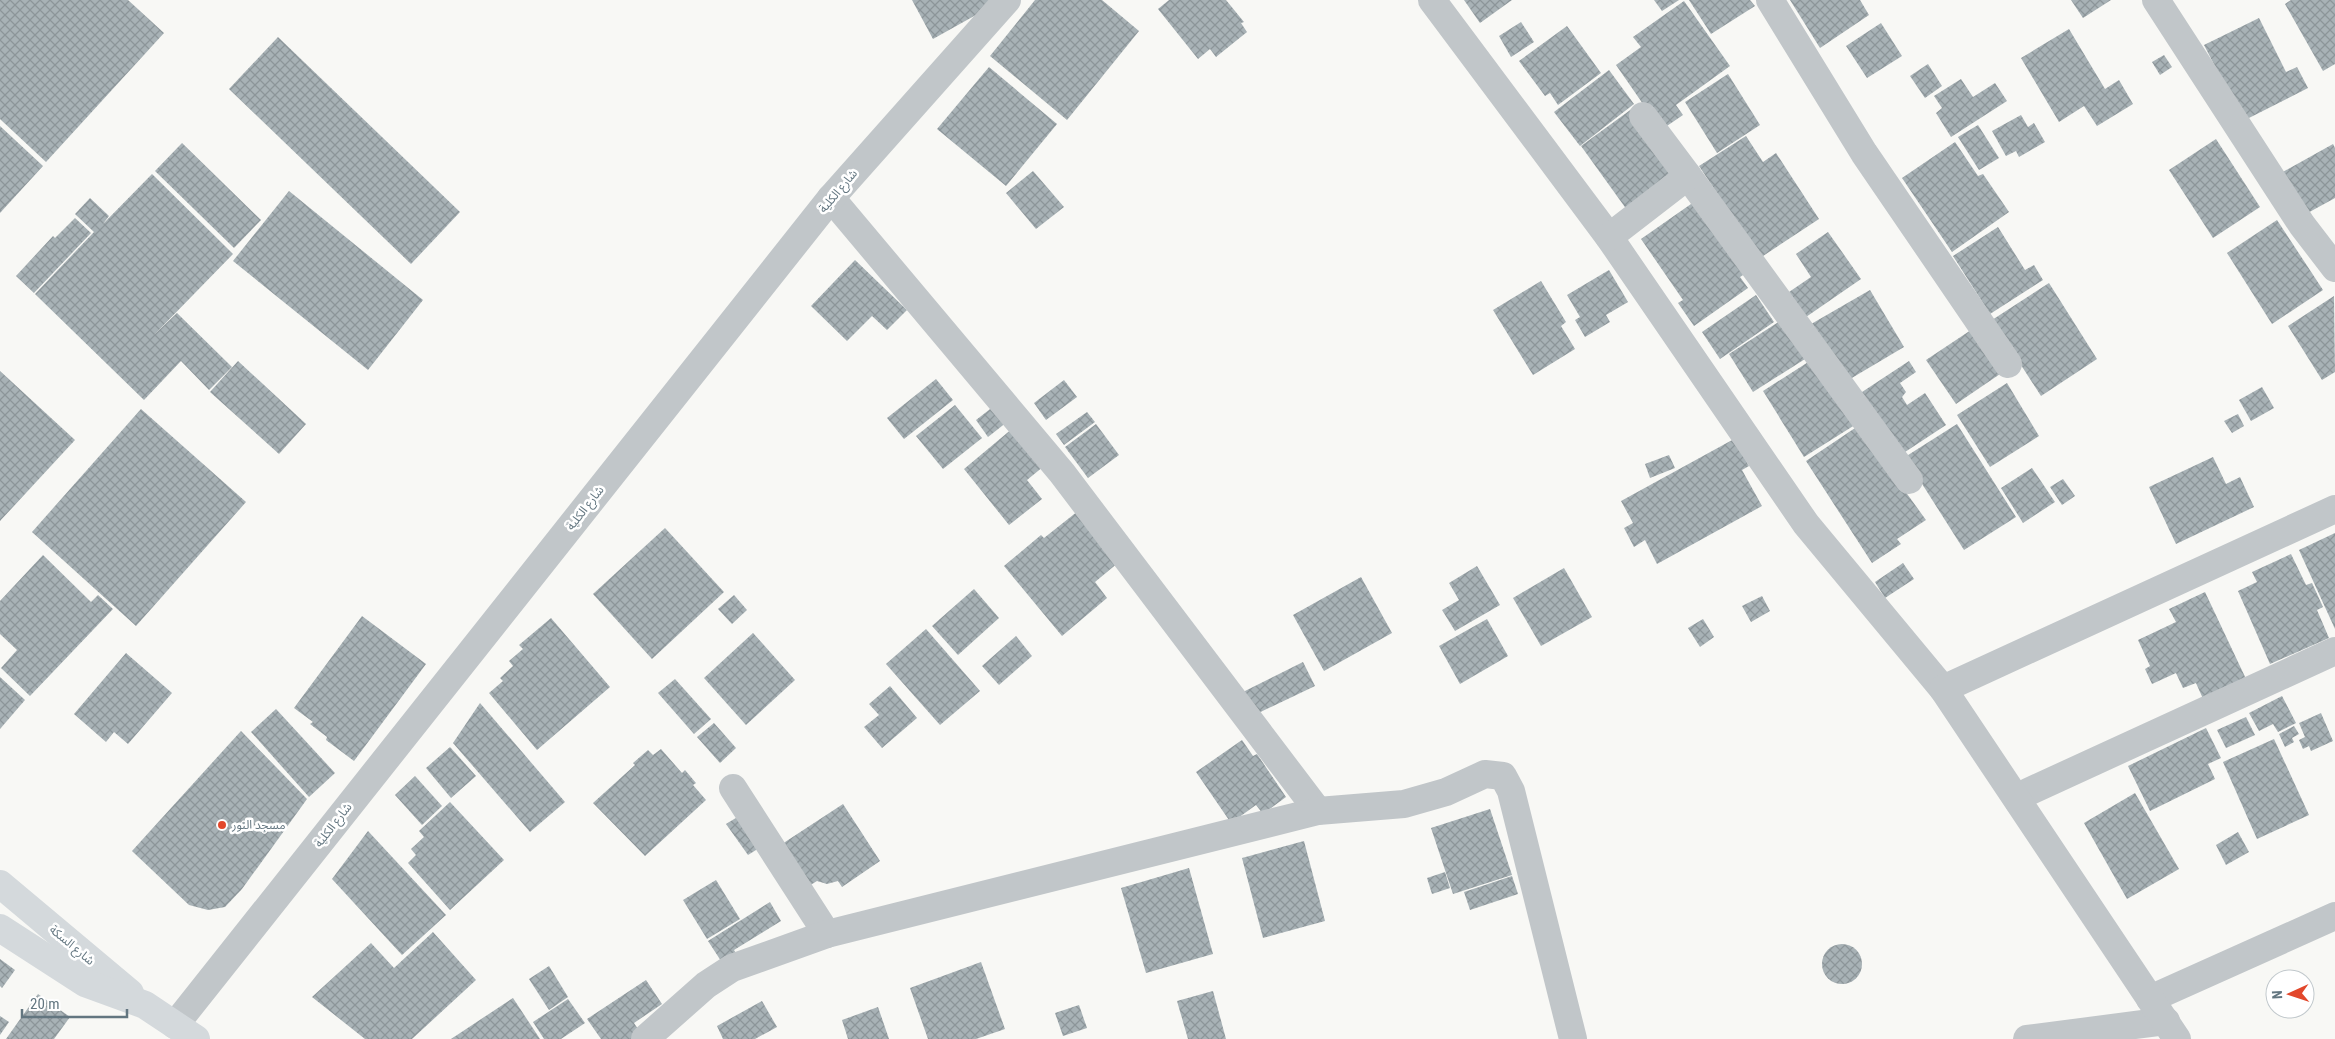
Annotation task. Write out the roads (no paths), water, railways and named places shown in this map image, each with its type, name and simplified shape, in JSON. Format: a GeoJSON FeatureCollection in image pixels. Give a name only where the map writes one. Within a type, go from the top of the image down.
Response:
{"type":"FeatureCollection","features":[{"type":"Feature","properties":{"kind":"main road","name":"شارع السكة"},"geometry":{"type":"LineString","coordinates":[[0,884],[145,1005]]}},
{"type":"Feature","properties":{"kind":"main road"},"geometry":{"type":"LineString","coordinates":[[0,928],[85,983],[145,1005],[185,1032]]}},
{"type":"Feature","properties":{"kind":"street","name":"شارع الكلية"},"geometry":{"type":"LineString","coordinates":[[185,1032],[830,198],[1007,0]]}},
{"type":"Feature","properties":{"kind":"street"},"geometry":{"type":"LineString","coordinates":[[1432,0],[1609,237],[1806,524],[1943,689],[2172,1030]]}},
{"type":"Feature","properties":{"kind":"street"},"geometry":{"type":"LineString","coordinates":[[1770,0],[1864,153],[2008,364]]}},
{"type":"Feature","properties":{"kind":"street"},"geometry":{"type":"LineString","coordinates":[[2156,0],[2302,225],[2335,268]]}},
{"type":"Feature","properties":{"kind":"street"},"geometry":{"type":"LineString","coordinates":[[1643,116],[1909,480]]}},
{"type":"Feature","properties":{"kind":"street"},"geometry":{"type":"LineString","coordinates":[[1609,237],[1688,176]]}},
{"type":"Feature","properties":{"kind":"street"},"geometry":{"type":"LineString","coordinates":[[830,198],[1062,473],[1318,811]]}},
{"type":"Feature","properties":{"kind":"street"},"geometry":{"type":"LineString","coordinates":[[1943,689],[2335,509]]}},
{"type":"Feature","properties":{"kind":"street"},"geometry":{"type":"LineString","coordinates":[[2019,802],[2028,792],[2335,651]]}},
{"type":"Feature","properties":{"kind":"street"},"geometry":{"type":"LineString","coordinates":[[645,1039],[706,985],[732,968],[827,934],[1318,811],[1404,804],[1446,792],[1485,774],[1503,776],[1511,790],[1573,1039]]}},
{"type":"Feature","properties":{"kind":"street"},"geometry":{"type":"LineString","coordinates":[[733,788],[827,934]]}},
{"type":"Feature","properties":{"kind":"street"},"geometry":{"type":"LineString","coordinates":[[2150,999],[2335,916]]}},
{"type":"Feature","properties":{"kind":"street"},"geometry":{"type":"LineString","coordinates":[[2027,1039],[2172,1030]]}},
{"type":"Feature","properties":{"kind":"place","name":"مسجد النور"},"geometry":{"type":"Point","coordinates":[222,825]}}]}
